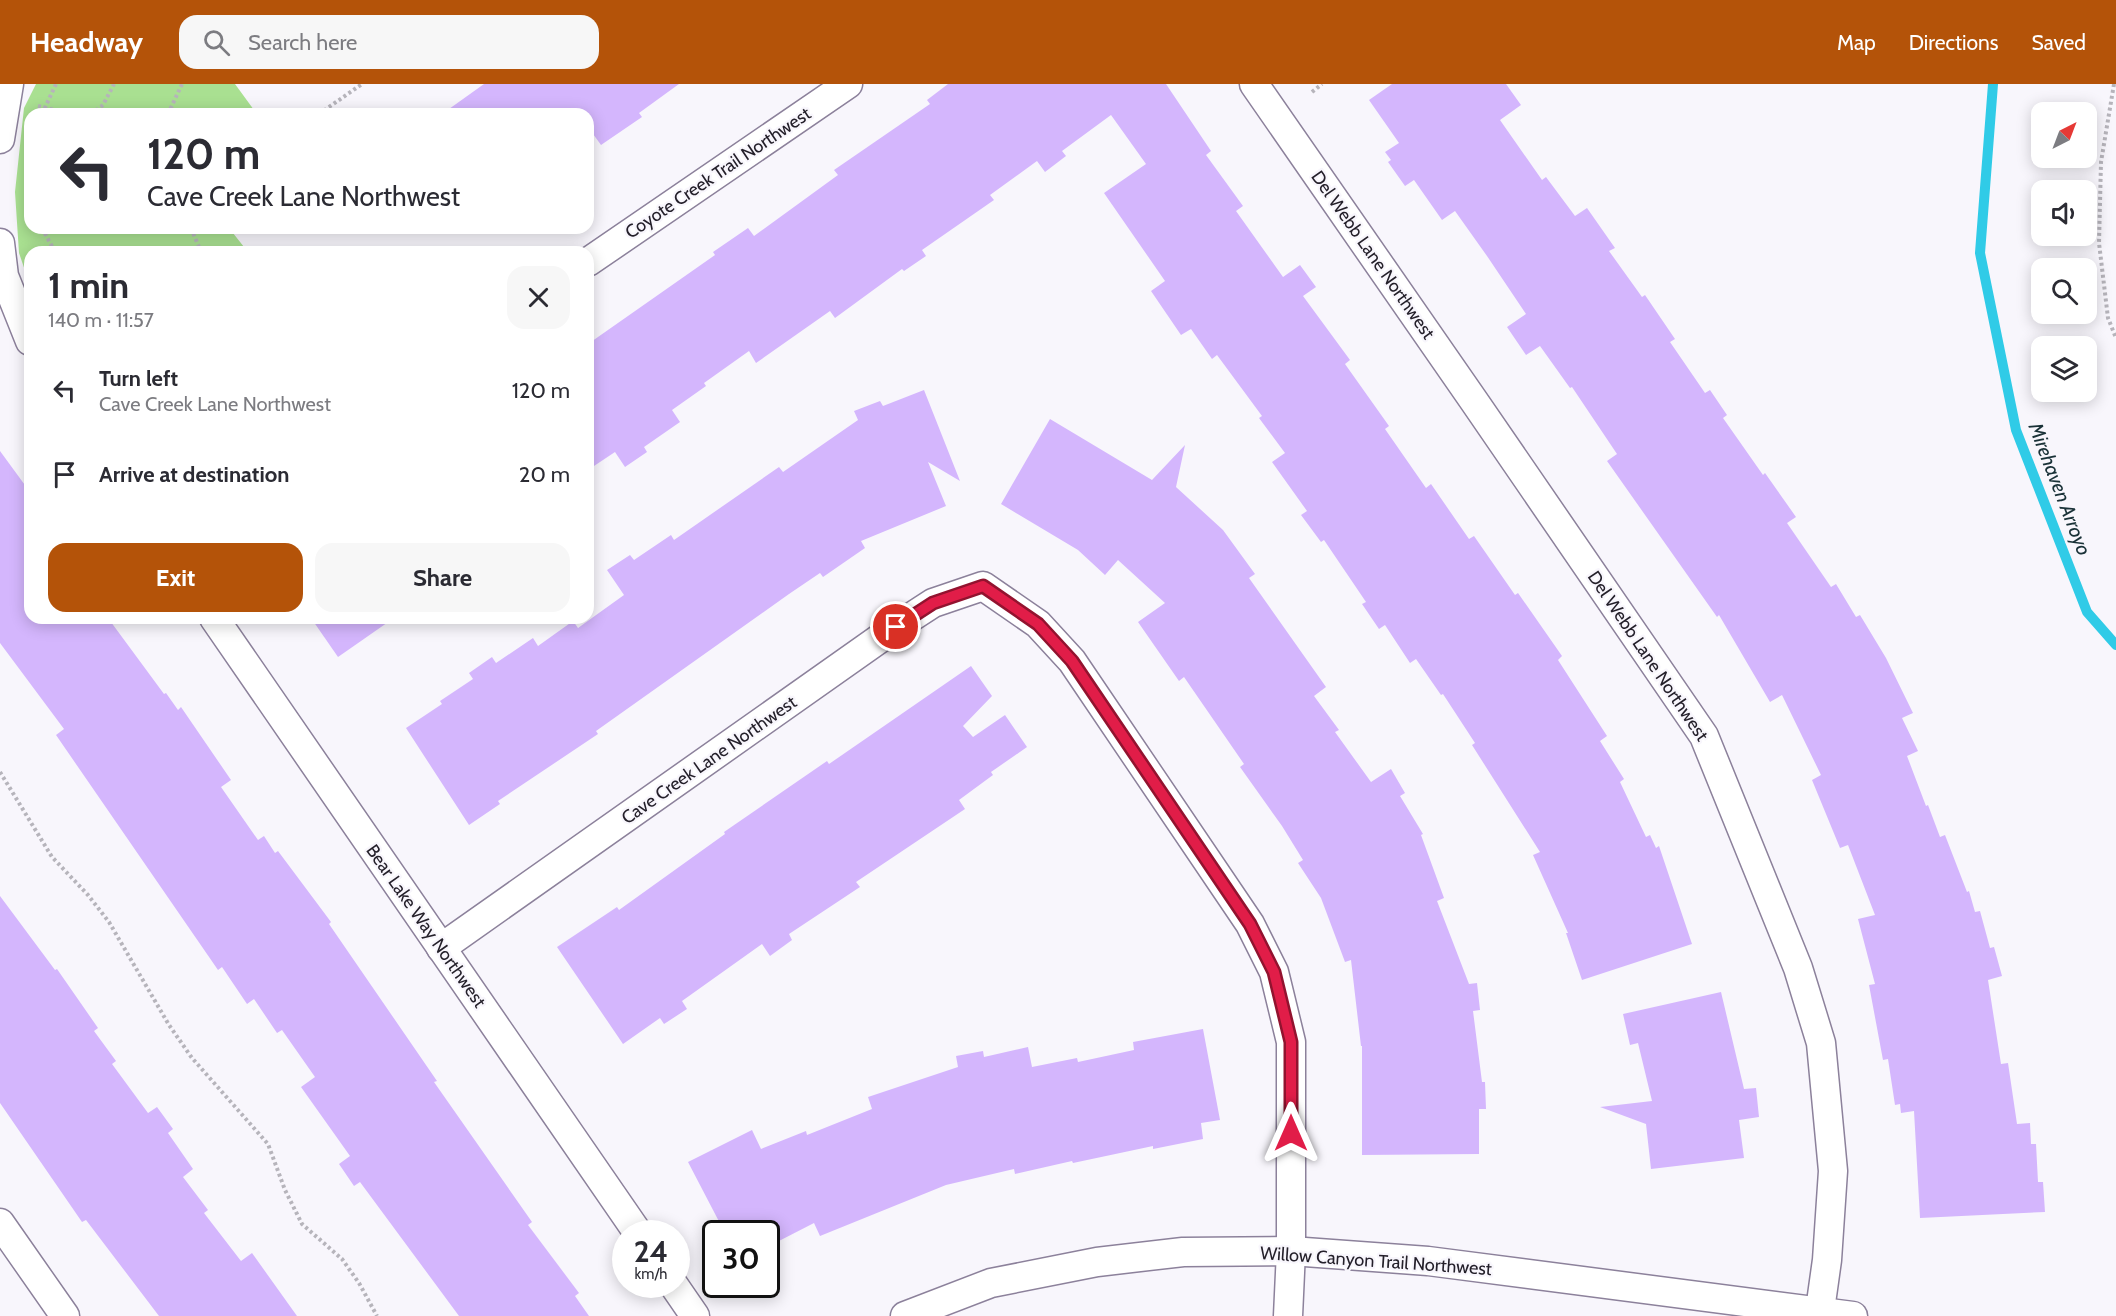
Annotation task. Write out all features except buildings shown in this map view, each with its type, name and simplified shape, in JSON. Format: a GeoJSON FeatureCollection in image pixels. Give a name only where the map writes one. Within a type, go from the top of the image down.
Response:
{"type":"FeatureCollection","features":[{"type":"Feature","properties":{"kind":"street"},"geometry":{"type":"LineString","coordinates":[[0,139],[9,84]]}},
{"type":"Feature","properties":{"kind":"street","name":"Coyote Creek Trail Northwest"},"geometry":{"type":"LineString","coordinates":[[594,258],[848,84]]}},
{"type":"Feature","properties":{"kind":"street","name":"Del Webb Lane Northwest"},"geometry":{"type":"LineString","coordinates":[[1254,84],[1704,736],[1798,968],[1821,1043],[1833,1171],[1827,1260],[1820,1314]]}},
{"type":"Feature","properties":{"kind":"street"},"geometry":{"type":"LineString","coordinates":[[0,243],[4,276],[24,326]]}},
{"type":"Feature","properties":{"kind":"street","name":"Cave Creek Lane Northwest"},"geometry":{"type":"LineString","coordinates":[[441,948],[896,627],[933,603],[983,586],[1038,624],[1072,661],[1250,924],[1274,972],[1291,1042],[1291,1251]]}},
{"type":"Feature","properties":{"kind":"street","name":"Bear Lake Way Northwest"},"geometry":{"type":"LineString","coordinates":[[218,624],[629,1220]]}},
{"type":"Feature","properties":{"kind":"street"},"geometry":{"type":"LineString","coordinates":[[0,1223],[65,1316]]}},
{"type":"Feature","properties":{"kind":"street"},"geometry":{"type":"LineString","coordinates":[[1288,1316],[1291,1251]]}},
{"type":"Feature","properties":{"kind":"street","name":"Willow Canyon Trail Northwest"},"geometry":{"type":"LineString","coordinates":[[905,1316],[991,1283],[1097,1262],[1183,1252],[1291,1251],[1428,1261],[1820,1314],[1853,1316]]}},
{"type":"Feature","properties":{"kind":"street"},"geometry":{"type":"LineString","coordinates":[[683,1298],[695,1316]]}},
{"type":"Feature","properties":{"kind":"path"},"geometry":{"type":"LineString","coordinates":[[35,105],[44,108],[56,84]]}},
{"type":"Feature","properties":{"kind":"path"},"geometry":{"type":"LineString","coordinates":[[100,108],[104,105],[114,84]]}},
{"type":"Feature","properties":{"kind":"path"},"geometry":{"type":"LineString","coordinates":[[171,108],[182,84]]}},
{"type":"Feature","properties":{"kind":"path"},"geometry":{"type":"LineString","coordinates":[[328,108],[362,84]]}},
{"type":"Feature","properties":{"kind":"path"},"geometry":{"type":"LineString","coordinates":[[1312,92],[1322,84]]}},
{"type":"Feature","properties":{"kind":"path"},"geometry":{"type":"LineString","coordinates":[[2114,84],[2101,162],[2099,243],[2108,318],[2116,338]]}},
{"type":"Feature","properties":{"kind":"path"},"geometry":{"type":"LineString","coordinates":[[0,772],[52,857],[109,922],[169,1025],[192,1058],[268,1144],[285,1190],[302,1224],[342,1260],[359,1283],[377,1316]]}},
{"type":"Feature","properties":{"kind":"green space"},"geometry":{"type":"Polygon","coordinates":[[[36,84],[235,84],[253,108],[24,108],[36,84]]]}},
{"type":"Feature","properties":{"kind":"green space"},"geometry":{"type":"Polygon","coordinates":[[[24,108],[24,234],[234,234],[243,246],[24,246],[24,268],[19,253],[15,192],[24,108]]]}},
{"type":"Feature","properties":{"kind":"waterway","name":"Mirehaven Arroyo"},"geometry":{"type":"LineString","coordinates":[[1993,84],[1980,253],[2016,430],[2087,612],[2116,645]]}},
{"type":"Feature","properties":{"kind":"route"},"geometry":{"type":"LineString","coordinates":[[896,627],[933,603],[983,586],[1038,624],[1072,661],[1250,924],[1274,972],[1291,1042],[1291,1133]]}}]}
